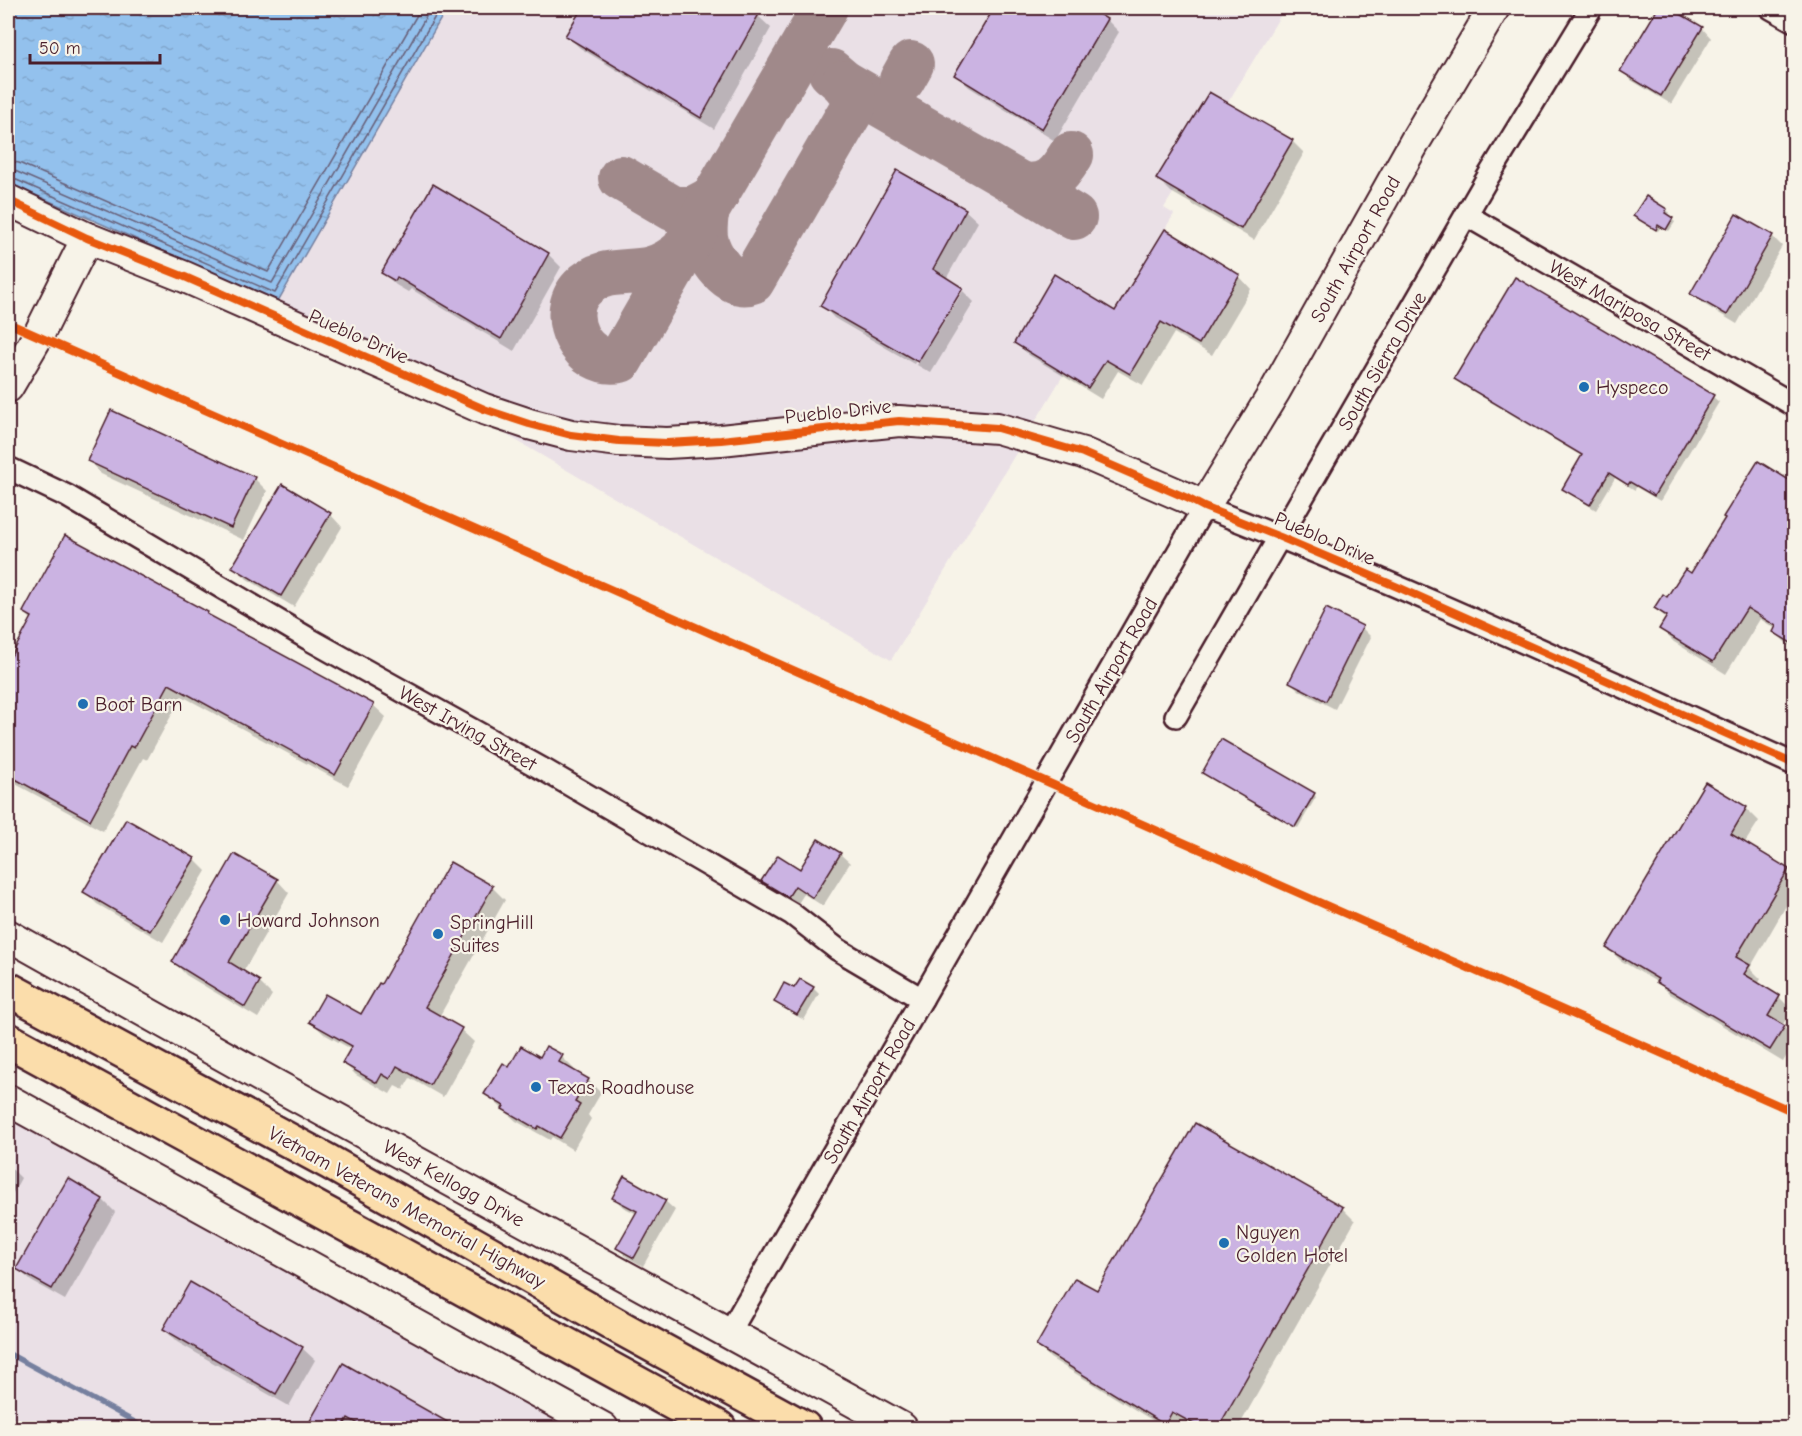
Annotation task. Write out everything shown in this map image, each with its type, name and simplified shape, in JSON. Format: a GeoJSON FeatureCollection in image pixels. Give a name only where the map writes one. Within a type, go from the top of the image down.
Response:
{"type":"FeatureCollection","features":[{"type":"Feature","properties":{"kind":"highway","name":"Vietnam Veterans Memorial Highway"},"geometry":{"type":"LineString","coordinates":[[8,989],[329,1162],[804,1428]]}},
{"type":"Feature","properties":{"kind":"highway"},"geometry":{"type":"LineString","coordinates":[[8,1040],[719,1428]]}},
{"type":"Feature","properties":{"kind":"highway"},"geometry":{"type":"LineString","coordinates":[[584,1354],[693,1428]]}},
{"type":"Feature","properties":{"kind":"street","name":"South Airport Road"},"geometry":{"type":"LineString","coordinates":[[729,1332],[1204,507],[1275,391],[1417,138],[1494,8]]}},
{"type":"Feature","properties":{"kind":"street","name":"South Sierra Drive"},"geometry":{"type":"LineString","coordinates":[[1176,716],[1466,215],[1591,8]]}},
{"type":"Feature","properties":{"kind":"street"},"geometry":{"type":"LineString","coordinates":[[1771,8],[1794,21]]}},
{"type":"Feature","properties":{"kind":"street","name":"Pueblo Drive"},"geometry":{"type":"LineString","coordinates":[[8,200],[87,238],[185,277],[484,409],[571,435],[620,441],[667,443],[721,440],[898,421],[997,428],[1083,453],[1204,507],[1411,593],[1794,764]]}},
{"type":"Feature","properties":{"kind":"street","name":"West Mariposa Street"},"geometry":{"type":"LineString","coordinates":[[1466,215],[1794,405]]}},
{"type":"Feature","properties":{"kind":"street"},"geometry":{"type":"LineString","coordinates":[[8,387],[39,334],[87,238]]}},
{"type":"Feature","properties":{"kind":"street","name":"West Irving Street"},"geometry":{"type":"LineString","coordinates":[[8,468],[67,496],[309,639],[546,771],[792,914],[837,949],[922,999]]}},
{"type":"Feature","properties":{"kind":"street","name":"West Kellogg Drive"},"geometry":{"type":"LineString","coordinates":[[8,935],[303,1100],[902,1428]]}},
{"type":"Feature","properties":{"kind":"street"},"geometry":{"type":"LineString","coordinates":[[8,1100],[603,1428]]}},
{"type":"Feature","properties":{"kind":"shaded area"},"geometry":{"type":"Polygon","coordinates":[[[447,8],[1285,8],[1164,208],[1174,214],[1115,311],[1105,306],[891,660],[278,301],[447,8]]]}},
{"type":"Feature","properties":{"kind":"shaded area"},"geometry":{"type":"Polygon","coordinates":[[[8,1102],[599,1428],[8,1428],[8,1102]]]}},
{"type":"Feature","properties":{"kind":"water"},"geometry":{"type":"Polygon","coordinates":[[[8,8],[447,8],[278,301],[8,183],[8,8]]]}},
{"type":"Feature","properties":{"kind":"building"},"geometry":{"type":"Polygon","coordinates":[[[582,8],[747,8],[759,14],[701,118],[565,36],[582,8]]]}},
{"type":"Feature","properties":{"kind":"building"},"geometry":{"type":"Polygon","coordinates":[[[994,8],[1089,8],[1107,19],[1042,129],[954,75],[994,8]]]}},
{"type":"Feature","properties":{"kind":"building"},"geometry":{"type":"Polygon","coordinates":[[[1658,8],[1670,8],[1703,27],[1661,96],[1620,71],[1658,8]]]}},
{"type":"Feature","properties":{"kind":"building"},"geometry":{"type":"Polygon","coordinates":[[[1209,92],[1293,140],[1241,229],[1156,179],[1209,92]]]}},
{"type":"Feature","properties":{"kind":"building"},"geometry":{"type":"Polygon","coordinates":[[[897,170],[966,209],[933,269],[963,288],[918,362],[820,306],[897,170]]]}},
{"type":"Feature","properties":{"kind":"building"},"geometry":{"type":"Polygon","coordinates":[[[433,184],[549,253],[501,339],[397,277],[395,281],[381,273],[433,184]]]}},
{"type":"Feature","properties":{"kind":"building"},"geometry":{"type":"Polygon","coordinates":[[[1646,196],[1667,209],[1665,213],[1673,218],[1666,230],[1658,225],[1656,230],[1633,216],[1646,196]]]}},
{"type":"Feature","properties":{"kind":"building"},"geometry":{"type":"Polygon","coordinates":[[[1736,214],[1773,235],[1727,315],[1690,294],[1736,214]]]}},
{"type":"Feature","properties":{"kind":"building"},"geometry":{"type":"Polygon","coordinates":[[[1165,229],[1240,275],[1199,344],[1161,322],[1130,374],[1106,360],[1088,388],[1014,343],[1054,274],[1115,311],[1165,229]]]}},
{"type":"Feature","properties":{"kind":"building","name":"Hyspeco"},"geometry":{"type":"Polygon","coordinates":[[[1515,277],[1714,395],[1654,496],[1630,482],[1628,485],[1609,473],[1590,505],[1562,489],[1582,455],[1454,379],[1515,277]]]}},
{"type":"Feature","properties":{"kind":"building"},"geometry":{"type":"Polygon","coordinates":[[[111,410],[255,477],[231,528],[87,461],[111,410]]]}},
{"type":"Feature","properties":{"kind":"building"},"geometry":{"type":"Polygon","coordinates":[[[1758,461],[1794,483],[1794,645],[1773,632],[1776,626],[1747,608],[1713,662],[1659,629],[1667,616],[1654,608],[1663,594],[1667,597],[1685,569],[1691,573],[1758,461]]]}},
{"type":"Feature","properties":{"kind":"building"},"geometry":{"type":"Polygon","coordinates":[[[282,484],[331,513],[281,596],[232,567],[282,484]]]}},
{"type":"Feature","properties":{"kind":"building","name":"Boot Barn"},"geometry":{"type":"Polygon","coordinates":[[[65,535],[374,704],[335,775],[169,684],[134,748],[130,746],[90,820],[8,775],[8,662],[32,617],[23,612],[65,535]]]}},
{"type":"Feature","properties":{"kind":"building"},"geometry":{"type":"Polygon","coordinates":[[[1326,608],[1363,626],[1326,701],[1289,682],[1326,608]]]}},
{"type":"Feature","properties":{"kind":"building"},"geometry":{"type":"Polygon","coordinates":[[[1221,739],[1315,793],[1295,827],[1202,773],[1221,739]]]}},
{"type":"Feature","properties":{"kind":"building"},"geometry":{"type":"Polygon","coordinates":[[[1705,782],[1747,807],[1731,834],[1789,869],[1736,957],[1750,965],[1744,974],[1780,996],[1768,1016],[1785,1026],[1770,1050],[1656,982],[1658,979],[1606,948],[1705,782]]]}},
{"type":"Feature","properties":{"kind":"building"},"geometry":{"type":"Polygon","coordinates":[[[126,819],[195,858],[150,931],[83,892],[126,819]]]}},
{"type":"Feature","properties":{"kind":"building"},"geometry":{"type":"Polygon","coordinates":[[[818,839],[841,853],[813,898],[795,886],[788,897],[761,881],[778,855],[800,869],[818,839]]]}},
{"type":"Feature","properties":{"kind":"building","name":"Howard Johnson"},"geometry":{"type":"Polygon","coordinates":[[[234,854],[278,879],[229,962],[260,981],[245,1007],[172,962],[234,854]]]}},
{"type":"Feature","properties":{"kind":"building","name":"SpringHill Suites"},"geometry":{"type":"Polygon","coordinates":[[[450,862],[493,886],[425,1007],[462,1028],[430,1085],[397,1066],[390,1079],[382,1074],[377,1083],[342,1063],[352,1046],[309,1022],[325,994],[361,1014],[379,983],[381,984],[450,862]]]}},
{"type":"Feature","properties":{"kind":"building"},"geometry":{"type":"Polygon","coordinates":[[[800,979],[814,987],[797,1015],[774,1002],[784,983],[794,988],[800,979]]]}},
{"type":"Feature","properties":{"kind":"building","name":"Texas Roadhouse"},"geometry":{"type":"Polygon","coordinates":[[[521,1046],[540,1057],[546,1046],[563,1055],[559,1062],[589,1079],[575,1102],[580,1105],[560,1138],[539,1126],[537,1129],[502,1109],[504,1106],[484,1094],[503,1063],[509,1067],[521,1046]]]}},
{"type":"Feature","properties":{"kind":"building","name":"Nguyen Golden Hotel"},"geometry":{"type":"Polygon","coordinates":[[[1195,1123],[1343,1207],[1218,1428],[1201,1428],[1172,1412],[1165,1425],[1036,1346],[1075,1278],[1097,1290],[1195,1123]]]}},
{"type":"Feature","properties":{"kind":"building"},"geometry":{"type":"Polygon","coordinates":[[[624,1176],[666,1200],[634,1258],[616,1248],[637,1211],[612,1198],[624,1176]]]}},
{"type":"Feature","properties":{"kind":"building"},"geometry":{"type":"Polygon","coordinates":[[[68,1178],[103,1199],[52,1289],[16,1269],[68,1178]]]}},
{"type":"Feature","properties":{"kind":"building"},"geometry":{"type":"Polygon","coordinates":[[[190,1282],[303,1347],[276,1394],[163,1329],[190,1282]]]}},
{"type":"Feature","properties":{"kind":"building"},"geometry":{"type":"Polygon","coordinates":[[[343,1363],[458,1428],[366,1428],[348,1418],[342,1428],[306,1428],[343,1363]]]}},
{"type":"Feature","properties":{"kind":"waterway"},"geometry":{"type":"LineString","coordinates":[[8,1353],[146,1428]]}},
{"type":"Feature","properties":{"kind":"taxiway"},"geometry":{"type":"LineString","coordinates":[[683,251],[620,360],[606,360],[594,356],[584,348],[577,337],[572,312],[575,299],[582,288],[589,281],[606,274],[655,268],[683,251],[825,8]]}},
{"type":"Feature","properties":{"kind":"taxiway"},"geometry":{"type":"LineString","coordinates":[[902,80],[911,64]]}},
{"type":"Feature","properties":{"kind":"taxiway"},"geometry":{"type":"LineString","coordinates":[[831,72],[844,83],[1021,185]]}},
{"type":"Feature","properties":{"kind":"taxiway"},"geometry":{"type":"LineString","coordinates":[[706,213],[705,237],[715,262],[721,270],[736,281],[752,281],[853,107],[852,94],[844,83]]}},
{"type":"Feature","properties":{"kind":"taxiway"},"geometry":{"type":"LineString","coordinates":[[1071,155],[1057,175],[1045,183],[1021,185],[1074,217]]}},
{"type":"Feature","properties":{"kind":"taxiway"},"geometry":{"type":"LineString","coordinates":[[621,178],[674,209],[693,209],[716,195]]}},
{"type":"Feature","properties":{"kind":"cycle path"},"geometry":{"type":"LineString","coordinates":[[8,200],[87,238],[185,277],[484,409],[571,435],[619,441],[667,443],[721,440],[899,421],[997,428],[1083,453],[1204,507],[1400,588],[1794,764]]}},
{"type":"Feature","properties":{"kind":"cycle path"},"geometry":{"type":"LineString","coordinates":[[8,323],[1794,1112]]}},
{"type":"Feature","properties":{"kind":"place","name":"Hyspeco"},"geometry":{"type":"Point","coordinates":[1584,387]}},
{"type":"Feature","properties":{"kind":"place","name":"Boot Barn"},"geometry":{"type":"Point","coordinates":[83,704]}},
{"type":"Feature","properties":{"kind":"place","name":"Howard Johnson"},"geometry":{"type":"Point","coordinates":[225,920]}},
{"type":"Feature","properties":{"kind":"place","name":"SpringHill Suites"},"geometry":{"type":"Point","coordinates":[438,934]}},
{"type":"Feature","properties":{"kind":"place","name":"Texas Roadhouse"},"geometry":{"type":"Point","coordinates":[536,1087]}},
{"type":"Feature","properties":{"kind":"place","name":"Nguyen Golden Hotel"},"geometry":{"type":"Point","coordinates":[1224,1243]}}]}
